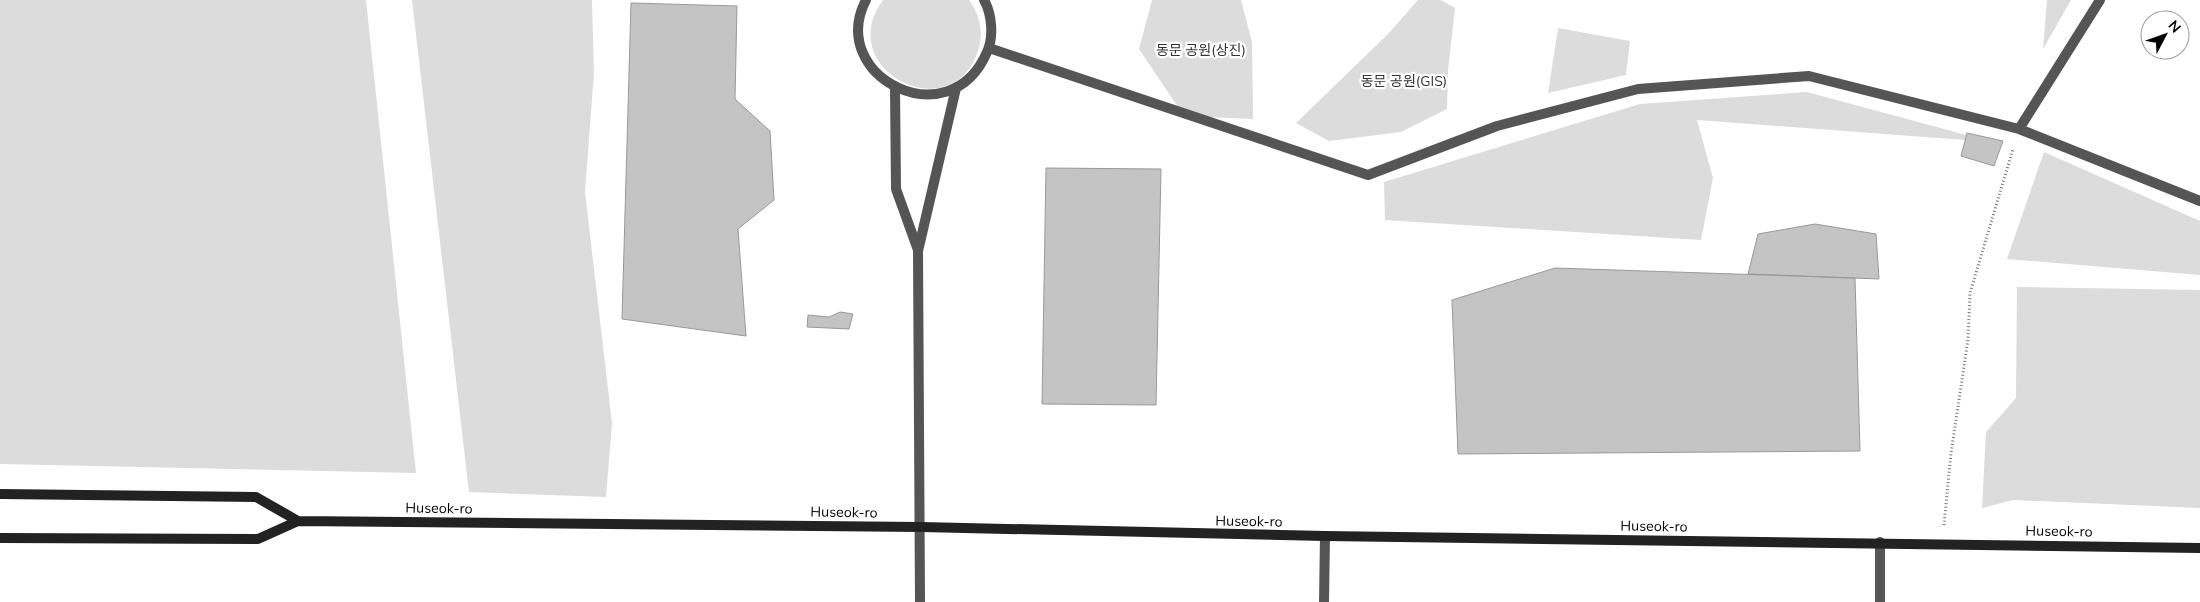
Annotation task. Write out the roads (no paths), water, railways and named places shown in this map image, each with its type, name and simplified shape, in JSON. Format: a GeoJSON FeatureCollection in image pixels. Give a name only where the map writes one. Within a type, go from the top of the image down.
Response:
{"type":"FeatureCollection","features":[{"type":"Feature","properties":{"kind":"street"},"geometry":{"type":"LineString","coordinates":[[866,0],[862,9],[859,32],[864,55],[876,74],[895,88],[917,95],[940,94],[956,88],[971,77],[982,64],[989,48],[992,25],[986,1]]}},
{"type":"Feature","properties":{"kind":"street"},"geometry":{"type":"LineString","coordinates":[[2019,129],[2100,0]]}},
{"type":"Feature","properties":{"kind":"street"},"geometry":{"type":"LineString","coordinates":[[989,48],[1368,175],[1497,126],[1638,89],[1809,76],[2019,129],[2200,200]]}},
{"type":"Feature","properties":{"kind":"street"},"geometry":{"type":"LineString","coordinates":[[895,88],[896,189],[918,251]]}},
{"type":"Feature","properties":{"kind":"street"},"geometry":{"type":"LineString","coordinates":[[920,602],[918,251],[956,88]]}},
{"type":"Feature","properties":{"kind":"street","name":"Huseok-ro"},"geometry":{"type":"LineString","coordinates":[[0,494],[256,497],[298,521]]}},
{"type":"Feature","properties":{"kind":"street","name":"Huseok-ro"},"geometry":{"type":"LineString","coordinates":[[0,538],[258,539],[298,521],[921,527],[1325,536],[1880,542],[2200,548]]}},
{"type":"Feature","properties":{"kind":"street"},"geometry":{"type":"LineString","coordinates":[[1324,602],[1325,536]]}},
{"type":"Feature","properties":{"kind":"street"},"geometry":{"type":"LineString","coordinates":[[1880,542],[1880,602]]}},
{"type":"Feature","properties":{"kind":"park label","name":"동문 공원(상진)"},"geometry":{"type":"Point","coordinates":[1201,50]}},
{"type":"Feature","properties":{"kind":"park label","name":"동문 공원(GIS)"},"geometry":{"type":"Point","coordinates":[1404,81]}}]}
